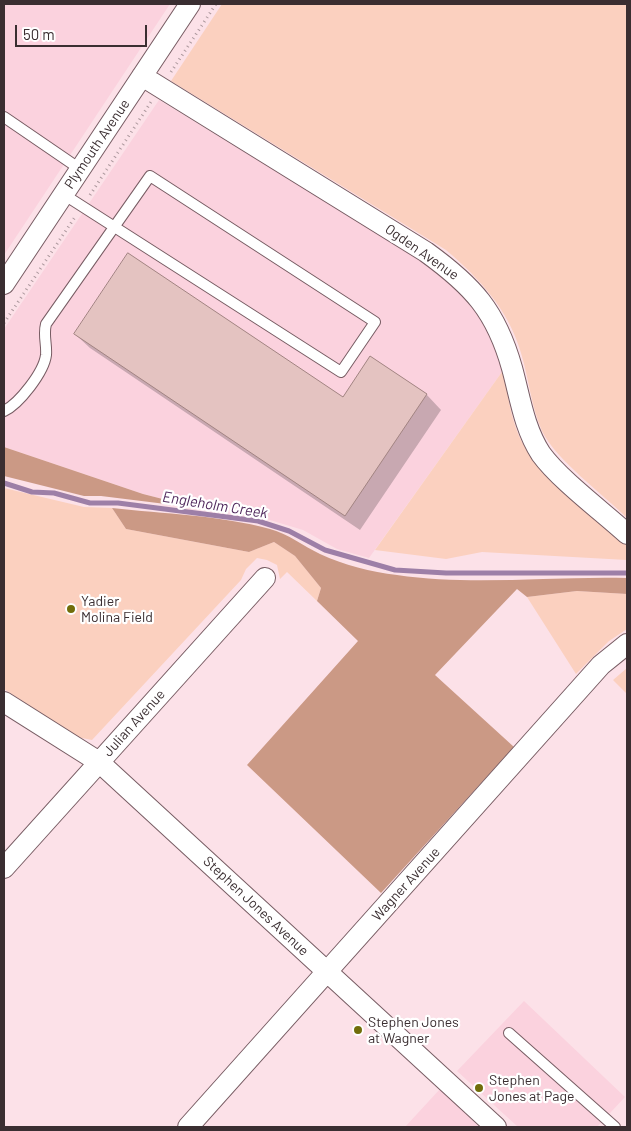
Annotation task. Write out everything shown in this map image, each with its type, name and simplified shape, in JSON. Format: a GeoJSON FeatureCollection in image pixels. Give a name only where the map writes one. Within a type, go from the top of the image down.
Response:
{"type":"FeatureCollection","features":[{"type":"Feature","properties":{"kind":"street","name":"Plymouth Avenue"},"geometry":{"type":"LineString","coordinates":[[4,284],[190,4]]}},
{"type":"Feature","properties":{"kind":"street","name":"Ogden Avenue"},"geometry":{"type":"LineString","coordinates":[[142,76],[426,252],[457,275],[482,300],[501,335],[530,432],[542,454],[627,534]]}},
{"type":"Feature","properties":{"kind":"street","name":"Julian Avenue"},"geometry":{"type":"LineString","coordinates":[[4,868],[265,578]]}},
{"type":"Feature","properties":{"kind":"street","name":"Wagner Avenue"},"geometry":{"type":"LineString","coordinates":[[188,1127],[602,665],[627,644]]}},
{"type":"Feature","properties":{"kind":"street","name":"Stephen Jones Avenue"},"geometry":{"type":"LineString","coordinates":[[4,702],[99,762],[496,1127]]}},
{"type":"Feature","properties":{"kind":"lane"},"geometry":{"type":"LineString","coordinates":[[4,116],[80,170]]}},
{"type":"Feature","properties":{"kind":"lane"},"geometry":{"type":"LineString","coordinates":[[4,411],[22,398],[43,364],[46,356],[44,331],[46,324],[115,225],[150,176],[375,322],[341,372],[115,225],[63,194]]}},
{"type":"Feature","properties":{"kind":"lane"},"geometry":{"type":"LineString","coordinates":[[509,1033],[615,1127]]}},
{"type":"Feature","properties":{"kind":"path"},"geometry":{"type":"LineString","coordinates":[[167,78],[216,4]]}},
{"type":"Feature","properties":{"kind":"path"},"geometry":{"type":"LineString","coordinates":[[90,195],[153,98]]}},
{"type":"Feature","properties":{"kind":"path"},"geometry":{"type":"LineString","coordinates":[[4,323],[75,218]]}},
{"type":"Feature","properties":{"kind":"shaded area"},"geometry":{"type":"Polygon","coordinates":[[[4,4],[170,4],[4,255],[4,4]]]}},
{"type":"Feature","properties":{"kind":"shaded area"},"geometry":{"type":"Polygon","coordinates":[[[222,4],[627,4],[627,518],[569,465],[548,442],[535,412],[516,337],[501,309],[470,272],[446,250],[171,81],[222,4]]]}},
{"type":"Feature","properties":{"kind":"shaded area"},"geometry":{"type":"Polygon","coordinates":[[[159,100],[422,260],[451,282],[473,306],[491,338],[504,369],[369,558],[337,549],[303,530],[260,517],[198,508],[143,494],[4,447],[4,329],[159,100]]]}},
{"type":"Feature","properties":{"kind":"shaded area"},"geometry":{"type":"Polygon","coordinates":[[[504,369],[513,419],[527,451],[552,480],[626,545],[627,560],[482,552],[446,559],[375,550],[504,369]]]}},
{"type":"Feature","properties":{"kind":"shaded area"},"geometry":{"type":"Polygon","coordinates":[[[4,447],[143,494],[198,508],[101,496],[84,496],[4,476],[4,447]]]}},
{"type":"Feature","properties":{"kind":"shaded area"},"geometry":{"type":"Polygon","coordinates":[[[4,488],[84,507],[112,508],[126,529],[249,552],[274,542],[295,556],[321,588],[317,601],[287,572],[280,579],[277,565],[257,558],[246,569],[241,580],[92,740],[77,737],[4,689],[4,488]]]}},
{"type":"Feature","properties":{"kind":"shaded area"},"geometry":{"type":"Polygon","coordinates":[[[112,508],[251,524],[283,534],[338,562],[387,574],[454,580],[627,578],[627,594],[577,591],[527,597],[517,589],[435,675],[514,747],[381,893],[247,765],[358,641],[317,601],[321,588],[295,556],[274,542],[249,552],[126,529],[112,508]]]}},
{"type":"Feature","properties":{"kind":"shaded area"},"geometry":{"type":"Polygon","coordinates":[[[577,591],[627,594],[627,629],[609,641],[576,674],[527,597],[577,591]]]}},
{"type":"Feature","properties":{"kind":"shaded area"},"geometry":{"type":"Polygon","coordinates":[[[627,668],[627,694],[613,680],[627,668]]]}},
{"type":"Feature","properties":{"kind":"shaded area"},"geometry":{"type":"Polygon","coordinates":[[[524,1001],[625,1097],[597,1127],[518,1127],[457,1071],[524,1001]]]}},
{"type":"Feature","properties":{"kind":"shaded area"},"geometry":{"type":"Polygon","coordinates":[[[440,1089],[479,1127],[405,1127],[440,1089]]]}},
{"type":"Feature","properties":{"kind":"building"},"geometry":{"type":"Polygon","coordinates":[[[128,253],[343,397],[370,356],[427,394],[345,516],[74,334],[128,253]]]}},
{"type":"Feature","properties":{"kind":"waterway","name":"Engleholm Creek"},"geometry":{"type":"LineString","coordinates":[[4,483],[32,492],[54,493],[90,503],[118,503],[258,521],[289,531],[325,550],[395,570],[446,573],[627,573]]}},
{"type":"Feature","properties":{"kind":"place","name":"Yadier Molina Field"},"geometry":{"type":"Point","coordinates":[71,609]}},
{"type":"Feature","properties":{"kind":"place","name":"Stephen Jones at Wagner"},"geometry":{"type":"Point","coordinates":[358,1030]}},
{"type":"Feature","properties":{"kind":"place","name":"Stephen Jones at Page"},"geometry":{"type":"Point","coordinates":[479,1088]}}]}
